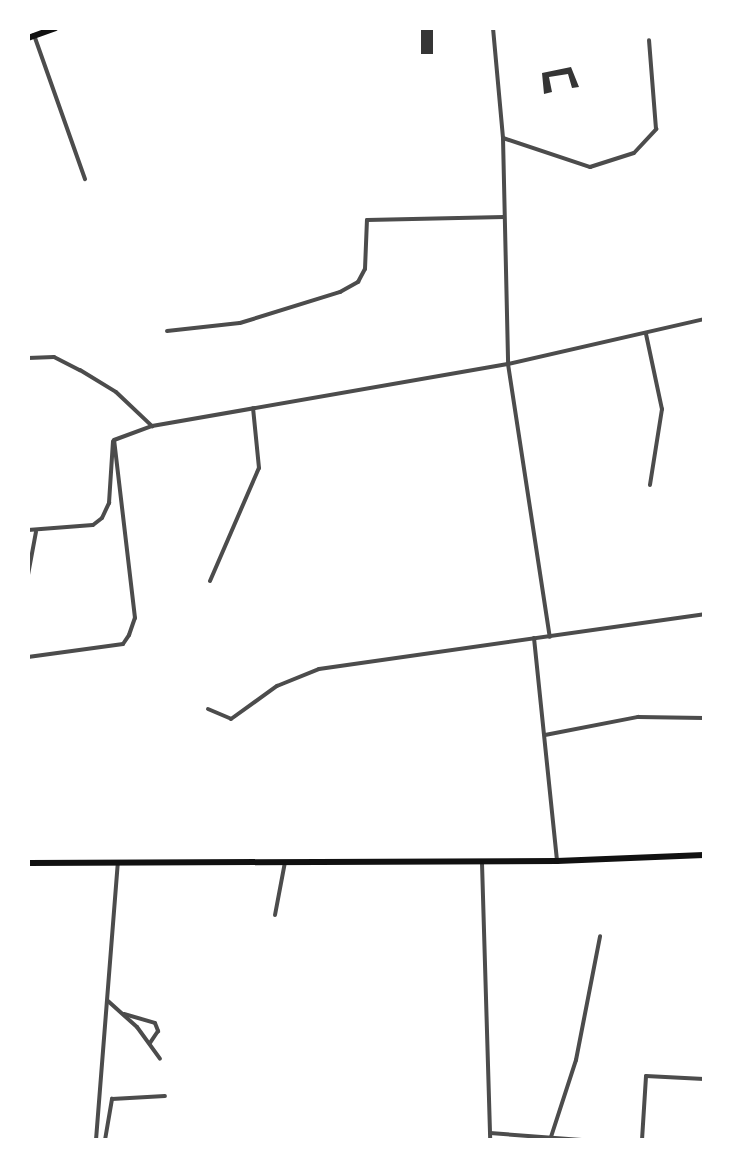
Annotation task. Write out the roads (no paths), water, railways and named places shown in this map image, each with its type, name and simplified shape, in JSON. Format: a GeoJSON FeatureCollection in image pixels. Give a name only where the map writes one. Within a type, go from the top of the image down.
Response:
{"type":"FeatureCollection","features":[{"type":"Feature","properties":{"kind":"main road"},"geometry":{"type":"LineString","coordinates":[[31,36],[55,28]]}},
{"type":"Feature","properties":{"kind":"main road"},"geometry":{"type":"LineString","coordinates":[[28,863],[557,861],[704,855]]}},
{"type":"Feature","properties":{"kind":"street"},"geometry":{"type":"LineString","coordinates":[[493,28],[503,138],[508,364],[550,637]]}},
{"type":"Feature","properties":{"kind":"street"},"geometry":{"type":"LineString","coordinates":[[31,36],[85,179]]}},
{"type":"Feature","properties":{"kind":"street"},"geometry":{"type":"LineString","coordinates":[[503,138],[572,165],[608,166],[634,153],[656,129],[649,40]]}},
{"type":"Feature","properties":{"kind":"street"},"geometry":{"type":"LineString","coordinates":[[167,331],[240,323],[340,292],[358,282],[365,269],[367,220],[504,217]]}},
{"type":"Feature","properties":{"kind":"street"},"geometry":{"type":"LineString","coordinates":[[28,530],[36,532],[93,525],[102,518],[109,503],[109,451],[114,440],[152,426],[508,364],[704,319]]}},
{"type":"Feature","properties":{"kind":"street"},"geometry":{"type":"LineString","coordinates":[[645,333],[662,409],[650,485]]}},
{"type":"Feature","properties":{"kind":"street"},"geometry":{"type":"LineString","coordinates":[[28,358],[54,357],[80,370],[116,392],[152,426]]}},
{"type":"Feature","properties":{"kind":"street"},"geometry":{"type":"LineString","coordinates":[[210,581],[259,468],[253,408]]}},
{"type":"Feature","properties":{"kind":"street"},"geometry":{"type":"LineString","coordinates":[[28,657],[123,644],[129,635],[135,618],[114,440]]}},
{"type":"Feature","properties":{"kind":"street"},"geometry":{"type":"LineString","coordinates":[[28,575],[36,532]]}},
{"type":"Feature","properties":{"kind":"street"},"geometry":{"type":"LineString","coordinates":[[208,709],[231,719],[277,686],[319,669],[704,614]]}},
{"type":"Feature","properties":{"kind":"street"},"geometry":{"type":"LineString","coordinates":[[534,638],[557,861]]}},
{"type":"Feature","properties":{"kind":"street"},"geometry":{"type":"LineString","coordinates":[[545,735],[638,717],[704,718]]}},
{"type":"Feature","properties":{"kind":"street"},"geometry":{"type":"LineString","coordinates":[[96,1140],[118,861]]}},
{"type":"Feature","properties":{"kind":"street"},"geometry":{"type":"LineString","coordinates":[[482,861],[490,1140]]}},
{"type":"Feature","properties":{"kind":"street"},"geometry":{"type":"LineString","coordinates":[[275,915],[285,862]]}},
{"type":"Feature","properties":{"kind":"street"},"geometry":{"type":"LineString","coordinates":[[550,1138],[576,1060],[600,936]]}},
{"type":"Feature","properties":{"kind":"street"},"geometry":{"type":"LineString","coordinates":[[108,1001],[150,1043],[160,1059]]}},
{"type":"Feature","properties":{"kind":"street"},"geometry":{"type":"LineString","coordinates":[[122,1013],[155,1023],[158,1031],[150,1043]]}},
{"type":"Feature","properties":{"kind":"street"},"geometry":{"type":"LineString","coordinates":[[642,1140],[646,1076],[704,1079]]}},
{"type":"Feature","properties":{"kind":"street"},"geometry":{"type":"LineString","coordinates":[[105,1140],[112,1099],[165,1096]]}},
{"type":"Feature","properties":{"kind":"street"},"geometry":{"type":"LineString","coordinates":[[490,1133],[582,1140]]}}]}
